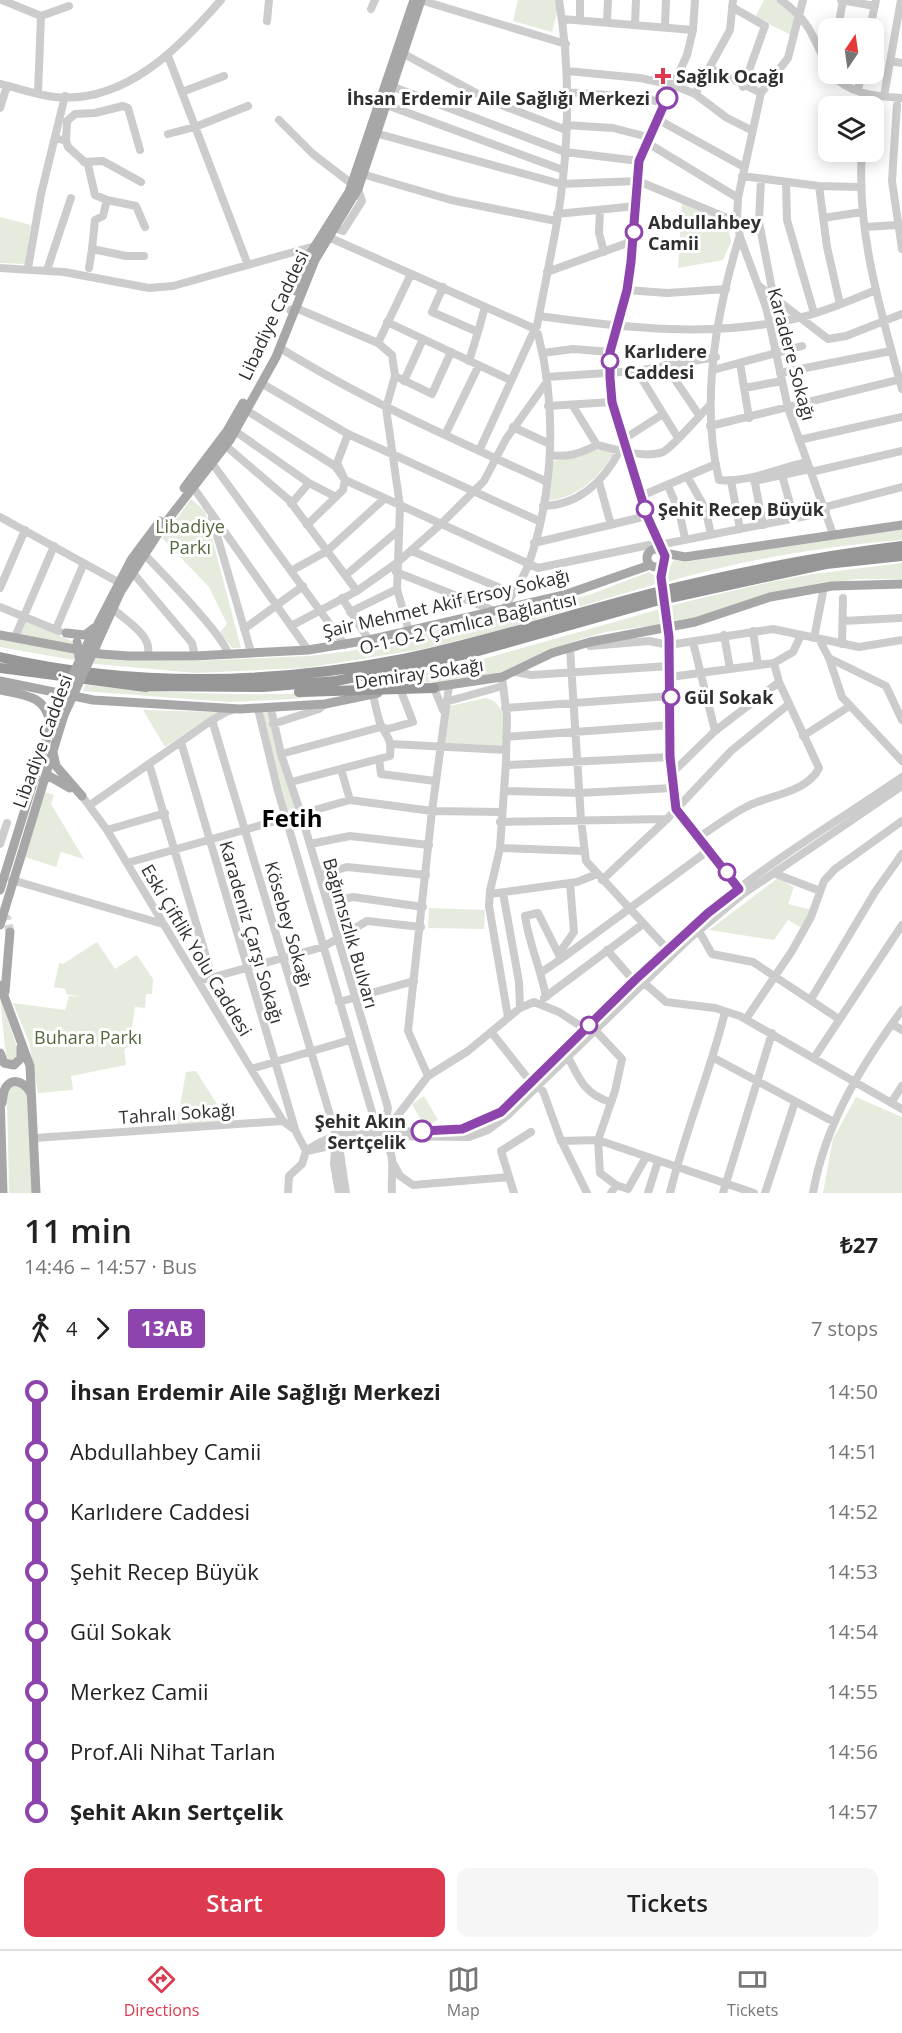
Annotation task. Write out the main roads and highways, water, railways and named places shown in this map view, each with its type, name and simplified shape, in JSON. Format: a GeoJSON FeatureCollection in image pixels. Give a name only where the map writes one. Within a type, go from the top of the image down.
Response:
{"type":"FeatureCollection","features":[{"type":"Feature","properties":{"kind":"highway","name":"O-1-O-2 Çamlıca Bağlantısı"},"geometry":{"type":"LineString","coordinates":[[0,657],[102,672],[210,679],[334,670],[404,658],[743,573],[902,546]]}},
{"type":"Feature","properties":{"kind":"highway"},"geometry":{"type":"LineString","coordinates":[[141,686],[263,687],[336,681],[471,653],[656,601],[826,564],[902,556]]}},
{"type":"Feature","properties":{"kind":"highway"},"geometry":{"type":"LineString","coordinates":[[0,668],[226,694],[434,688]]}},
{"type":"Feature","properties":{"kind":"main road","name":"Libadiye Caddesi"},"geometry":{"type":"LineString","coordinates":[[0,925],[43,771],[50,725],[60,714],[133,573],[193,487],[226,446],[280,348],[309,254],[335,228],[355,186],[414,0]]}},
{"type":"Feature","properties":{"kind":"main road","name":"Libadiye Caddesi"},"geometry":{"type":"LineString","coordinates":[[0,890],[54,744],[60,714],[77,666],[95,647],[98,624],[131,560],[227,431],[269,357],[326,235],[362,174],[420,0]]}},
{"type":"Feature","properties":{"kind":"main road"},"geometry":{"type":"LineString","coordinates":[[662,550],[663,564],[649,558],[654,549],[662,550],[685,557],[902,525]]}},
{"type":"Feature","properties":{"kind":"main road","name":"Şair Mehmet Akif Ersoy Sokağı"},"geometry":{"type":"LineString","coordinates":[[0,635],[147,656],[308,650],[369,640],[564,595],[624,574],[649,558]]}},
{"type":"Feature","properties":{"kind":"main road","name":"Demiray Sokağı"},"geometry":{"type":"LineString","coordinates":[[0,681],[93,699],[240,709],[271,709],[325,704],[373,694],[502,681],[552,653],[623,634],[659,630],[695,622],[770,597],[824,587],[902,584]]}},
{"type":"Feature","properties":{"kind":"main road"},"geometry":{"type":"LineString","coordinates":[[77,666],[79,648],[77,642],[66,633],[85,635],[98,624]]}},
{"type":"Feature","properties":{"kind":"main road"},"geometry":{"type":"LineString","coordinates":[[0,690],[38,699],[49,714],[50,725]]}},
{"type":"Feature","properties":{"kind":"main road"},"geometry":{"type":"LineString","coordinates":[[43,771],[82,796],[54,762],[54,744]]}},
{"type":"Feature","properties":{"kind":"main road"},"geometry":{"type":"LineString","coordinates":[[43,771],[66,777]]}},
{"type":"Feature","properties":{"kind":"main road"},"geometry":{"type":"LineString","coordinates":[[6,1003],[10,932]]}},
{"type":"Feature","properties":{"kind":"main road"},"geometry":{"type":"LineString","coordinates":[[0,985],[30,1066],[36,1193]]}},
{"type":"Feature","properties":{"kind":"main road"},"geometry":{"type":"LineString","coordinates":[[0,1053],[4,1063],[14,1065],[19,1062],[22,1053],[19,1036]]}},
{"type":"Feature","properties":{"kind":"main road"},"geometry":{"type":"LineString","coordinates":[[1,1106],[6,1087],[18,1082],[29,1090],[33,1102]]}},
{"type":"Feature","properties":{"kind":"main road"},"geometry":{"type":"LineString","coordinates":[[0,1095],[3,1193]]}},
{"type":"Feature","properties":{"kind":"tunnel"},"geometry":{"type":"LineString","coordinates":[[0,916],[7,919],[10,932]]}},
{"type":"Feature","properties":{"kind":"place","name":"Sağlık Ocağı"},"geometry":{"type":"Point","coordinates":[663,76]}},
{"type":"Feature","properties":{"kind":"place","name":"İhsan Erdemir Aile Sağlığı Merkezi"},"geometry":{"type":"Point","coordinates":[667,98]}},
{"type":"Feature","properties":{"kind":"place","name":"Abdullahbey Camii"},"geometry":{"type":"Point","coordinates":[634,232]}},
{"type":"Feature","properties":{"kind":"place","name":"Karlıdere Caddesi"},"geometry":{"type":"Point","coordinates":[610,361]}},
{"type":"Feature","properties":{"kind":"place","name":"Şehit Recep Büyük"},"geometry":{"type":"Point","coordinates":[645,509]}},
{"type":"Feature","properties":{"kind":"place","name":"Gül Sokak"},"geometry":{"type":"Point","coordinates":[671,697]}},
{"type":"Feature","properties":{"kind":"place","name":"Şehit Akın Sertçelik"},"geometry":{"type":"Point","coordinates":[422,1131]}},
{"type":"Feature","properties":{"kind":"district","name":"Fetih"},"geometry":{"type":"Point","coordinates":[292,817]}},
{"type":"Feature","properties":{"kind":"park label","name":"Libadiye Parkı"},"geometry":{"type":"Point","coordinates":[190,536]}},
{"type":"Feature","properties":{"kind":"park label","name":"Buhara Parkı"},"geometry":{"type":"Point","coordinates":[88,1037]}}]}
